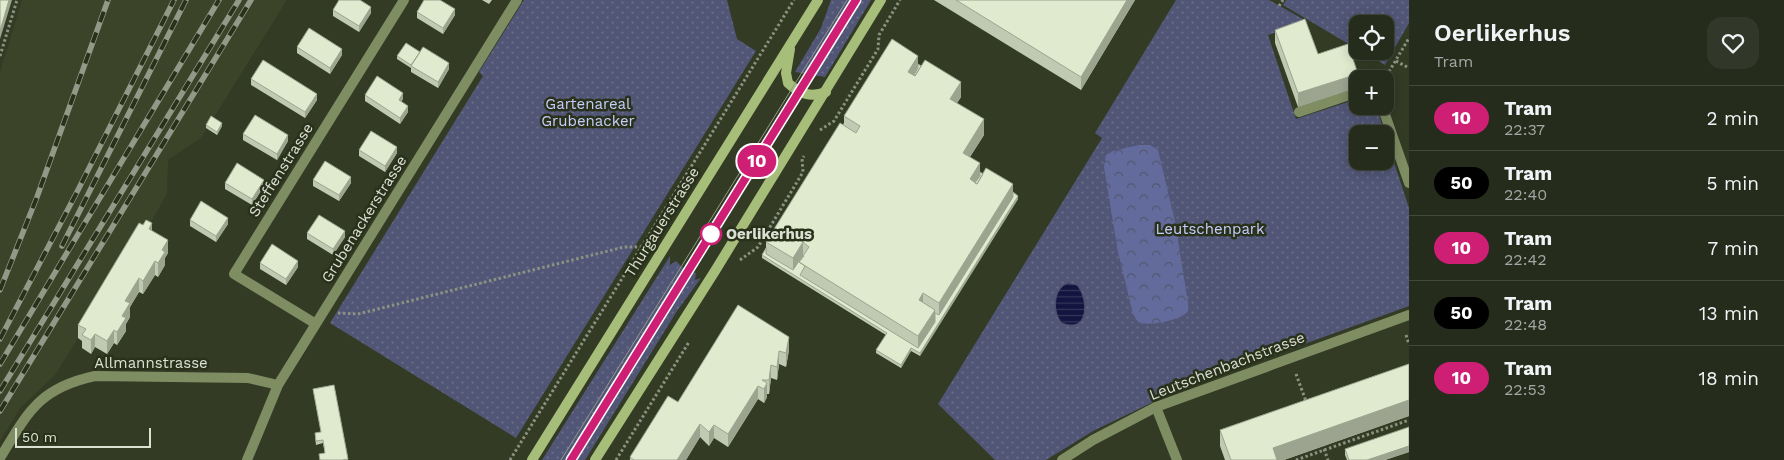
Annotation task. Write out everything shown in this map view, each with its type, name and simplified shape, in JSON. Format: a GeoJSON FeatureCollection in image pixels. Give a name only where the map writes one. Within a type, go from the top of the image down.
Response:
{"type":"FeatureCollection","features":[{"type":"Feature","properties":{"kind":"main road","name":"Thurgauerstrasse"},"geometry":{"type":"LineString","coordinates":[[532,460],[818,0]]}},
{"type":"Feature","properties":{"kind":"main road"},"geometry":{"type":"LineString","coordinates":[[595,460],[826,92],[881,0]]}},
{"type":"Feature","properties":{"kind":"main road"},"geometry":{"type":"LineString","coordinates":[[791,44],[786,73],[788,83],[813,96],[826,92]]}},
{"type":"Feature","properties":{"kind":"street","name":"Steffenstrasse"},"geometry":{"type":"LineString","coordinates":[[316,324],[234,274],[404,0]]}},
{"type":"Feature","properties":{"kind":"street","name":"Grubenackerstrasse"},"geometry":{"type":"LineString","coordinates":[[247,460],[278,385],[517,0]]}},
{"type":"Feature","properties":{"kind":"street"},"geometry":{"type":"LineString","coordinates":[[1299,112],[1349,95]]}},
{"type":"Feature","properties":{"kind":"street"},"geometry":{"type":"LineString","coordinates":[[1385,115],[1409,183]]}},
{"type":"Feature","properties":{"kind":"street","name":"Leutschenbachstrasse"},"geometry":{"type":"LineString","coordinates":[[1062,460],[1093,440],[1156,407],[1409,315]]}},
{"type":"Feature","properties":{"kind":"street","name":"Allmannstrasse"},"geometry":{"type":"LineString","coordinates":[[0,458],[26,415],[52,390],[72,381],[96,376],[248,378],[278,385]]}},
{"type":"Feature","properties":{"kind":"street"},"geometry":{"type":"LineString","coordinates":[[1156,407],[1177,460]]}},
{"type":"Feature","properties":{"kind":"path"},"geometry":{"type":"LineString","coordinates":[[0,56],[16,0]]}},
{"type":"Feature","properties":{"kind":"path"},"geometry":{"type":"LineString","coordinates":[[510,460],[794,0]]}},
{"type":"Feature","properties":{"kind":"path"},"geometry":{"type":"LineString","coordinates":[[818,133],[821,128],[834,121],[878,49],[879,35],[900,0]]}},
{"type":"Feature","properties":{"kind":"path"},"geometry":{"type":"LineString","coordinates":[[1279,6],[1283,0]]}},
{"type":"Feature","properties":{"kind":"path"},"geometry":{"type":"LineString","coordinates":[[1389,70],[1409,38]]}},
{"type":"Feature","properties":{"kind":"path"},"geometry":{"type":"LineString","coordinates":[[1396,61],[1409,68]]}},
{"type":"Feature","properties":{"kind":"path"},"geometry":{"type":"LineString","coordinates":[[737,264],[741,258],[758,247],[803,172],[802,159],[806,152]]}},
{"type":"Feature","properties":{"kind":"path"},"geometry":{"type":"LineString","coordinates":[[327,307],[340,314],[358,314],[624,247],[641,247]]}},
{"type":"Feature","properties":{"kind":"path"},"geometry":{"type":"LineString","coordinates":[[1406,335],[1409,344]]}},
{"type":"Feature","properties":{"kind":"path"},"geometry":{"type":"LineString","coordinates":[[616,460],[692,336]]}},
{"type":"Feature","properties":{"kind":"path"},"geometry":{"type":"LineString","coordinates":[[1296,374],[1308,406]]}},
{"type":"Feature","properties":{"kind":"path"},"geometry":{"type":"LineString","coordinates":[[1296,460],[1324,448],[1409,420]]}},
{"type":"Feature","properties":{"kind":"path"},"geometry":{"type":"LineString","coordinates":[[1324,448],[1328,460]]}},
{"type":"Feature","properties":{"kind":"shaded area"},"geometry":{"type":"Polygon","coordinates":[[[22,0],[287,0],[201,138],[168,160],[167,194],[152,220],[55,375],[21,407],[0,441],[0,72],[22,0]]]}},
{"type":"Feature","properties":{"kind":"shaded area"},"geometry":{"type":"Polygon","coordinates":[[[1068,283],[1077,285],[1084,298],[1085,306],[1082,320],[1077,324],[1071,325],[1062,323],[1056,307],[1059,290],[1068,283]]]}},
{"type":"Feature","properties":{"kind":"green space","name":"Gartenareal Grubenacker"},"geometry":{"type":"Polygon","coordinates":[[[524,0],[727,0],[737,39],[756,51],[516,438],[330,323],[483,76],[479,72],[524,0]]]}},
{"type":"Feature","properties":{"kind":"green space"},"geometry":{"type":"Polygon","coordinates":[[[831,0],[871,0],[825,77],[795,72],[821,28],[831,0]]]}},
{"type":"Feature","properties":{"kind":"green space","name":"Leutschenpark"},"geometry":{"type":"Polygon","coordinates":[[[1176,0],[1269,0],[1308,22],[1268,35],[1296,119],[1349,102],[1349,115],[1379,115],[1382,125],[1349,125],[1349,170],[1394,170],[1394,162],[1409,208],[1409,306],[1178,390],[1093,431],[1046,460],[995,460],[938,404],[1102,138],[1095,133],[1176,0]]]}},
{"type":"Feature","properties":{"kind":"green space"},"geometry":{"type":"Polygon","coordinates":[[[1286,0],[1409,0],[1409,23],[1394,49],[1394,15],[1349,15],[1349,44],[1283,5],[1286,0]]]}},
{"type":"Feature","properties":{"kind":"green space"},"geometry":{"type":"Polygon","coordinates":[[[1377,60],[1388,60],[1385,65],[1377,60]]]}},
{"type":"Feature","properties":{"kind":"green space"},"geometry":{"type":"Polygon","coordinates":[[[1139,145],[1150,145],[1158,150],[1175,222],[1188,303],[1188,311],[1185,314],[1172,320],[1149,324],[1138,322],[1133,314],[1118,252],[1104,167],[1106,155],[1113,151],[1139,145]]]}},
{"type":"Feature","properties":{"kind":"green space"},"geometry":{"type":"Polygon","coordinates":[[[670,256],[670,265],[676,261],[684,269],[696,273],[695,280],[701,278],[677,311],[585,460],[542,460],[670,256]]]}},
{"type":"Feature","properties":{"kind":"building"},"geometry":{"type":"Polygon","coordinates":[[[0,0],[9,0],[0,31],[0,0]]]}},
{"type":"Feature","properties":{"kind":"building"},"geometry":{"type":"Polygon","coordinates":[[[339,0],[360,0],[371,7],[359,26],[333,10],[339,0]]]}},
{"type":"Feature","properties":{"kind":"building"},"geometry":{"type":"Polygon","coordinates":[[[424,0],[440,0],[455,9],[443,28],[417,12],[424,0]]]}},
{"type":"Feature","properties":{"kind":"building"},"geometry":{"type":"Polygon","coordinates":[[[956,0],[1127,0],[1081,77],[956,0]]]}},
{"type":"Feature","properties":{"kind":"building"},"geometry":{"type":"Polygon","coordinates":[[[1305,19],[1318,54],[1348,44],[1349,60],[1353,60],[1357,70],[1349,70],[1349,77],[1298,93],[1275,30],[1305,19]]]}},
{"type":"Feature","properties":{"kind":"building"},"geometry":{"type":"Polygon","coordinates":[[[309,28],[342,49],[330,68],[297,47],[309,28]]]}},
{"type":"Feature","properties":{"kind":"building"},"geometry":{"type":"Polygon","coordinates":[[[892,39],[918,56],[908,72],[915,76],[925,60],[961,82],[950,99],[984,119],[963,153],[980,163],[970,179],[977,184],[986,168],[1013,184],[939,303],[923,293],[919,300],[935,310],[918,336],[799,262],[809,247],[803,242],[793,258],[766,242],[840,123],[856,133],[860,126],[844,116],[892,39]]]}},
{"type":"Feature","properties":{"kind":"building"},"geometry":{"type":"Polygon","coordinates":[[[406,43],[420,52],[411,65],[397,56],[406,43]]]}},
{"type":"Feature","properties":{"kind":"building"},"geometry":{"type":"Polygon","coordinates":[[[423,47],[449,63],[438,82],[411,66],[423,47]]]}},
{"type":"Feature","properties":{"kind":"building"},"geometry":{"type":"Polygon","coordinates":[[[263,60],[317,94],[305,112],[251,79],[263,60]]]}},
{"type":"Feature","properties":{"kind":"building"},"geometry":{"type":"Polygon","coordinates":[[[918,64],[921,66],[915,76],[914,75],[918,64]]]}},
{"type":"Feature","properties":{"kind":"building"},"geometry":{"type":"Polygon","coordinates":[[[377,76],[403,93],[399,100],[408,106],[400,118],[365,95],[377,76]]]}},
{"type":"Feature","properties":{"kind":"building"},"geometry":{"type":"Polygon","coordinates":[[[255,115],[288,135],[277,154],[243,134],[255,115]]]}},
{"type":"Feature","properties":{"kind":"building"},"geometry":{"type":"Polygon","coordinates":[[[211,116],[222,123],[217,132],[206,125],[211,116]]]}},
{"type":"Feature","properties":{"kind":"building"},"geometry":{"type":"Polygon","coordinates":[[[371,131],[397,147],[385,166],[359,150],[371,131]]]}},
{"type":"Feature","properties":{"kind":"building"},"geometry":{"type":"Polygon","coordinates":[[[325,161],[351,177],[339,195],[313,180],[325,161]]]}},
{"type":"Feature","properties":{"kind":"building"},"geometry":{"type":"Polygon","coordinates":[[[237,163],[264,180],[252,199],[225,183],[237,163]]]}},
{"type":"Feature","properties":{"kind":"building"},"geometry":{"type":"Polygon","coordinates":[[[980,172],[983,174],[977,184],[975,183],[980,176],[980,172]]]}},
{"type":"Feature","properties":{"kind":"building"},"geometry":{"type":"Polygon","coordinates":[[[1013,192],[1018,196],[920,353],[911,348],[901,365],[876,350],[887,333],[762,255],[766,248],[766,254],[793,270],[803,255],[799,262],[805,266],[800,275],[918,348],[935,322],[935,313],[939,315],[1013,197],[1013,192]]]}},
{"type":"Feature","properties":{"kind":"building"},"geometry":{"type":"Polygon","coordinates":[[[201,201],[228,218],[216,236],[190,220],[201,201]]]}},
{"type":"Feature","properties":{"kind":"building"},"geometry":{"type":"Polygon","coordinates":[[[319,215],[345,231],[333,249],[307,233],[319,215]]]}},
{"type":"Feature","properties":{"kind":"building"},"geometry":{"type":"Polygon","coordinates":[[[146,220],[152,223],[149,229],[168,240],[162,250],[165,252],[158,263],[155,261],[143,281],[139,278],[125,301],[130,303],[122,316],[126,318],[117,332],[114,330],[107,341],[95,334],[91,340],[82,335],[86,329],[78,325],[139,223],[143,225],[146,220]]]}},
{"type":"Feature","properties":{"kind":"building"},"geometry":{"type":"Polygon","coordinates":[[[272,244],[298,261],[286,279],[260,263],[272,244]]]}},
{"type":"Feature","properties":{"kind":"building"},"geometry":{"type":"Polygon","coordinates":[[[738,305],[789,337],[786,353],[779,351],[777,367],[771,365],[769,380],[762,380],[767,383],[764,389],[758,386],[728,434],[714,425],[709,432],[700,424],[677,460],[634,460],[630,457],[668,396],[678,402],[738,305]]]}},
{"type":"Feature","properties":{"kind":"building"},"geometry":{"type":"Polygon","coordinates":[[[1409,364],[1409,400],[1273,448],[1277,460],[1231,460],[1220,430],[1409,364]]]}},
{"type":"Feature","properties":{"kind":"building"},"geometry":{"type":"Polygon","coordinates":[[[334,385],[348,459],[320,460],[319,454],[325,453],[323,440],[316,441],[315,433],[321,432],[313,389],[334,385]]]}},
{"type":"Feature","properties":{"kind":"building"},"geometry":{"type":"Polygon","coordinates":[[[1409,427],[1409,446],[1367,460],[1349,460],[1345,449],[1409,427]]]}},
{"type":"Feature","properties":{"kind":"tram line"},"geometry":{"type":"LineString","coordinates":[[561,460],[847,0]]}},
{"type":"Feature","properties":{"kind":"tram line"},"geometry":{"type":"LineString","coordinates":[[571,460],[856,0]]}},
{"type":"Feature","properties":{"kind":"tram line","name":"10"},"geometry":{"type":"LineString","coordinates":[[571,460],[856,0]]}},
{"type":"Feature","properties":{"kind":"railway"},"geometry":{"type":"LineString","coordinates":[[0,290],[37,197],[108,0]]}},
{"type":"Feature","properties":{"kind":"railway"},"geometry":{"type":"LineString","coordinates":[[0,339],[174,0]]}},
{"type":"Feature","properties":{"kind":"railway"},"geometry":{"type":"LineString","coordinates":[[62,246],[186,0]]}},
{"type":"Feature","properties":{"kind":"railway"},"geometry":{"type":"LineString","coordinates":[[0,364],[219,0]]}},
{"type":"Feature","properties":{"kind":"railway"},"geometry":{"type":"LineString","coordinates":[[0,391],[239,0]]}},
{"type":"Feature","properties":{"kind":"railway"},"geometry":{"type":"LineString","coordinates":[[0,411],[251,0]]}},
{"type":"Feature","properties":{"kind":"place","name":"Oerlikerhus"},"geometry":{"type":"Point","coordinates":[711,234]}}]}
